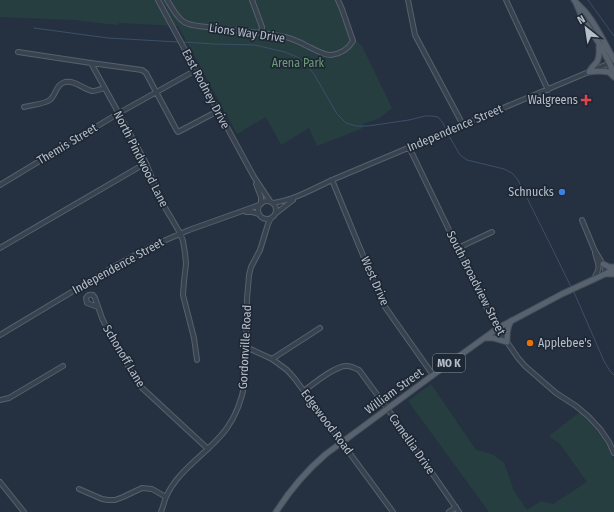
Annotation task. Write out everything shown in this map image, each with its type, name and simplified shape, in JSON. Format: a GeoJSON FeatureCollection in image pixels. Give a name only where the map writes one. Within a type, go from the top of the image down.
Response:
{"type":"FeatureCollection","features":[{"type":"Feature","properties":{"kind":"main road"},"geometry":{"type":"LineString","coordinates":[[575,1],[588,15],[605,44],[612,61],[614,73]]}},
{"type":"Feature","properties":{"kind":"main road"},"geometry":{"type":"LineString","coordinates":[[575,1],[582,17],[599,45],[612,61]]}},
{"type":"Feature","properties":{"kind":"main road"},"geometry":{"type":"LineString","coordinates":[[605,44],[614,52]]}},
{"type":"Feature","properties":{"kind":"main road"},"geometry":{"type":"LineString","coordinates":[[589,72],[598,60],[599,45]]}},
{"type":"Feature","properties":{"kind":"main road"},"geometry":{"type":"LineString","coordinates":[[589,72],[609,72],[614,77]]}},
{"type":"Feature","properties":{"kind":"main road"},"geometry":{"type":"LineString","coordinates":[[603,264],[609,267],[614,267]]}},
{"type":"Feature","properties":{"kind":"main road","name":"William Street"},"geometry":{"type":"LineString","coordinates":[[276,512],[292,489],[312,466],[342,441],[387,408],[498,328],[562,294],[605,274],[614,267]]}},
{"type":"Feature","properties":{"kind":"main road","name":"William Street"},"geometry":{"type":"LineString","coordinates":[[605,274],[614,274]]}},
{"type":"Feature","properties":{"kind":"main road"},"geometry":{"type":"LineString","coordinates":[[485,338],[493,338],[507,342],[508,326],[511,321]]}},
{"type":"Feature","properties":{"kind":"street","name":"East Rodney Drive"},"geometry":{"type":"LineString","coordinates":[[158,0],[254,178],[261,197],[260,205]]}},
{"type":"Feature","properties":{"kind":"street","name":"Lions Way Drive"},"geometry":{"type":"LineString","coordinates":[[167,0],[177,16],[183,22],[223,29],[261,32],[283,36],[295,40],[324,55],[332,55],[342,52],[349,48],[353,41],[338,0]]}},
{"type":"Feature","properties":{"kind":"street"},"geometry":{"type":"LineString","coordinates":[[252,0],[262,27],[261,32]]}},
{"type":"Feature","properties":{"kind":"street"},"geometry":{"type":"LineString","coordinates":[[408,0],[415,35],[463,125]]}},
{"type":"Feature","properties":{"kind":"street"},"geometry":{"type":"LineString","coordinates":[[506,0],[548,90]]}},
{"type":"Feature","properties":{"kind":"street"},"geometry":{"type":"LineString","coordinates":[[18,52],[91,64],[142,70],[146,73],[178,132],[218,111]]}},
{"type":"Feature","properties":{"kind":"street","name":"Independence Street"},"geometry":{"type":"LineString","coordinates":[[272,202],[283,202],[296,197],[332,180],[548,90],[612,61]]}},
{"type":"Feature","properties":{"kind":"street","name":"North Pindwood Lane"},"geometry":{"type":"LineString","coordinates":[[91,64],[146,162],[160,199],[180,233],[183,241],[186,258],[183,295],[194,338],[197,360]]}},
{"type":"Feature","properties":{"kind":"street","name":"Themis Street"},"geometry":{"type":"LineString","coordinates":[[0,185],[119,113],[196,70]]}},
{"type":"Feature","properties":{"kind":"street"},"geometry":{"type":"LineString","coordinates":[[24,107],[47,102],[51,99],[57,87],[66,82],[71,82],[94,91],[104,88]]}},
{"type":"Feature","properties":{"kind":"street","name":"South Broadview Street"},"geometry":{"type":"LineString","coordinates":[[409,147],[490,313],[507,342],[525,366],[588,416],[612,441],[614,453]]}},
{"type":"Feature","properties":{"kind":"street"},"geometry":{"type":"LineString","coordinates":[[0,248],[146,162]]}},
{"type":"Feature","properties":{"kind":"street","name":"East Rodney Drive"},"geometry":{"type":"LineString","coordinates":[[254,178],[272,202]]}},
{"type":"Feature","properties":{"kind":"street","name":"West Drive"},"geometry":{"type":"LineString","coordinates":[[332,180],[383,304],[433,375]]}},
{"type":"Feature","properties":{"kind":"street","name":"Independence Street"},"geometry":{"type":"LineString","coordinates":[[275,214],[296,197]]}},
{"type":"Feature","properties":{"kind":"street"},"geometry":{"type":"LineString","coordinates":[[260,215],[267,219],[271,218],[275,214],[276,207],[272,202],[264,202],[260,205],[258,211],[260,215],[264,222],[266,230]]}},
{"type":"Feature","properties":{"kind":"street","name":"Independence Street"},"geometry":{"type":"LineString","coordinates":[[0,335],[152,246],[180,233],[260,205]]}},
{"type":"Feature","properties":{"kind":"street","name":"Independence Street"},"geometry":{"type":"LineString","coordinates":[[242,212],[252,212],[260,215]]}},
{"type":"Feature","properties":{"kind":"street","name":"Gordonville Road"},"geometry":{"type":"LineString","coordinates":[[161,512],[166,497],[176,481],[227,428],[238,410],[245,382],[249,275],[251,267],[260,250],[271,218]]}},
{"type":"Feature","properties":{"kind":"street"},"geometry":{"type":"LineString","coordinates":[[582,220],[594,249],[599,268],[593,280]]}},
{"type":"Feature","properties":{"kind":"street"},"geometry":{"type":"LineString","coordinates":[[458,248],[492,232]]}},
{"type":"Feature","properties":{"kind":"street"},"geometry":{"type":"LineString","coordinates":[[594,249],[605,268],[605,274]]}},
{"type":"Feature","properties":{"kind":"street","name":"Schonoff Lane"},"geometry":{"type":"LineString","coordinates":[[98,308],[114,343],[140,386],[208,449]]}},
{"type":"Feature","properties":{"kind":"street"},"geometry":{"type":"LineString","coordinates":[[272,359],[320,328]]}},
{"type":"Feature","properties":{"kind":"street","name":"Edgewood Road"},"geometry":{"type":"LineString","coordinates":[[246,347],[272,359],[287,370],[342,441],[393,512]]}},
{"type":"Feature","properties":{"kind":"street","name":"Camellia Drive"},"geometry":{"type":"LineString","coordinates":[[304,391],[336,368],[345,365],[359,370],[459,512]]}},
{"type":"Feature","properties":{"kind":"street"},"geometry":{"type":"LineString","coordinates":[[0,400],[9,398],[63,366]]}},
{"type":"Feature","properties":{"kind":"street"},"geometry":{"type":"LineString","coordinates":[[0,482],[24,512]]}},
{"type":"Feature","properties":{"kind":"street"},"geometry":{"type":"LineString","coordinates":[[79,489],[108,500],[115,500],[142,488],[152,490],[166,497]]}},
{"type":"Feature","properties":{"kind":"street"},"geometry":{"type":"LineString","coordinates":[[449,512],[456,507]]}},
{"type":"Feature","properties":{"kind":"green space","name":"Arena Park"},"geometry":{"type":"Polygon","coordinates":[[[0,0],[341,0],[356,40],[362,46],[392,108],[380,118],[363,124],[363,128],[317,146],[309,128],[281,145],[266,117],[237,134],[178,26],[119,23],[117,25],[74,20],[0,17],[0,0]]]}},
{"type":"Feature","properties":{"kind":"green space"},"geometry":{"type":"Polygon","coordinates":[[[431,384],[476,450],[492,454],[504,463],[514,491],[527,510],[541,501],[553,504],[587,482],[560,444],[549,436],[580,412],[604,441],[614,461],[614,512],[489,512],[408,401],[431,384]]]}},
{"type":"Feature","properties":{"kind":"waterway"},"geometry":{"type":"LineString","coordinates":[[588,0],[614,36]]}},
{"type":"Feature","properties":{"kind":"waterway"},"geometry":{"type":"LineString","coordinates":[[34,28],[108,38],[178,42]]}},
{"type":"Feature","properties":{"kind":"waterway"},"geometry":{"type":"LineString","coordinates":[[184,42],[255,45],[285,52],[297,57],[305,63],[314,74],[337,114],[346,123],[356,126],[368,126],[432,116],[438,117],[447,131]]}},
{"type":"Feature","properties":{"kind":"waterway"},"geometry":{"type":"LineString","coordinates":[[448,134],[460,155],[467,160],[504,169],[512,173],[518,180],[571,287]]}},
{"type":"Feature","properties":{"kind":"waterway"},"geometry":{"type":"LineString","coordinates":[[573,290],[604,361],[614,375]]}},
{"type":"Feature","properties":{"kind":"place","name":"Walgreens"},"geometry":{"type":"Point","coordinates":[586,100]}},
{"type":"Feature","properties":{"kind":"place","name":"Schnucks"},"geometry":{"type":"Point","coordinates":[562,192]}},
{"type":"Feature","properties":{"kind":"place","name":"Applebee's"},"geometry":{"type":"Point","coordinates":[530,343]}}]}
